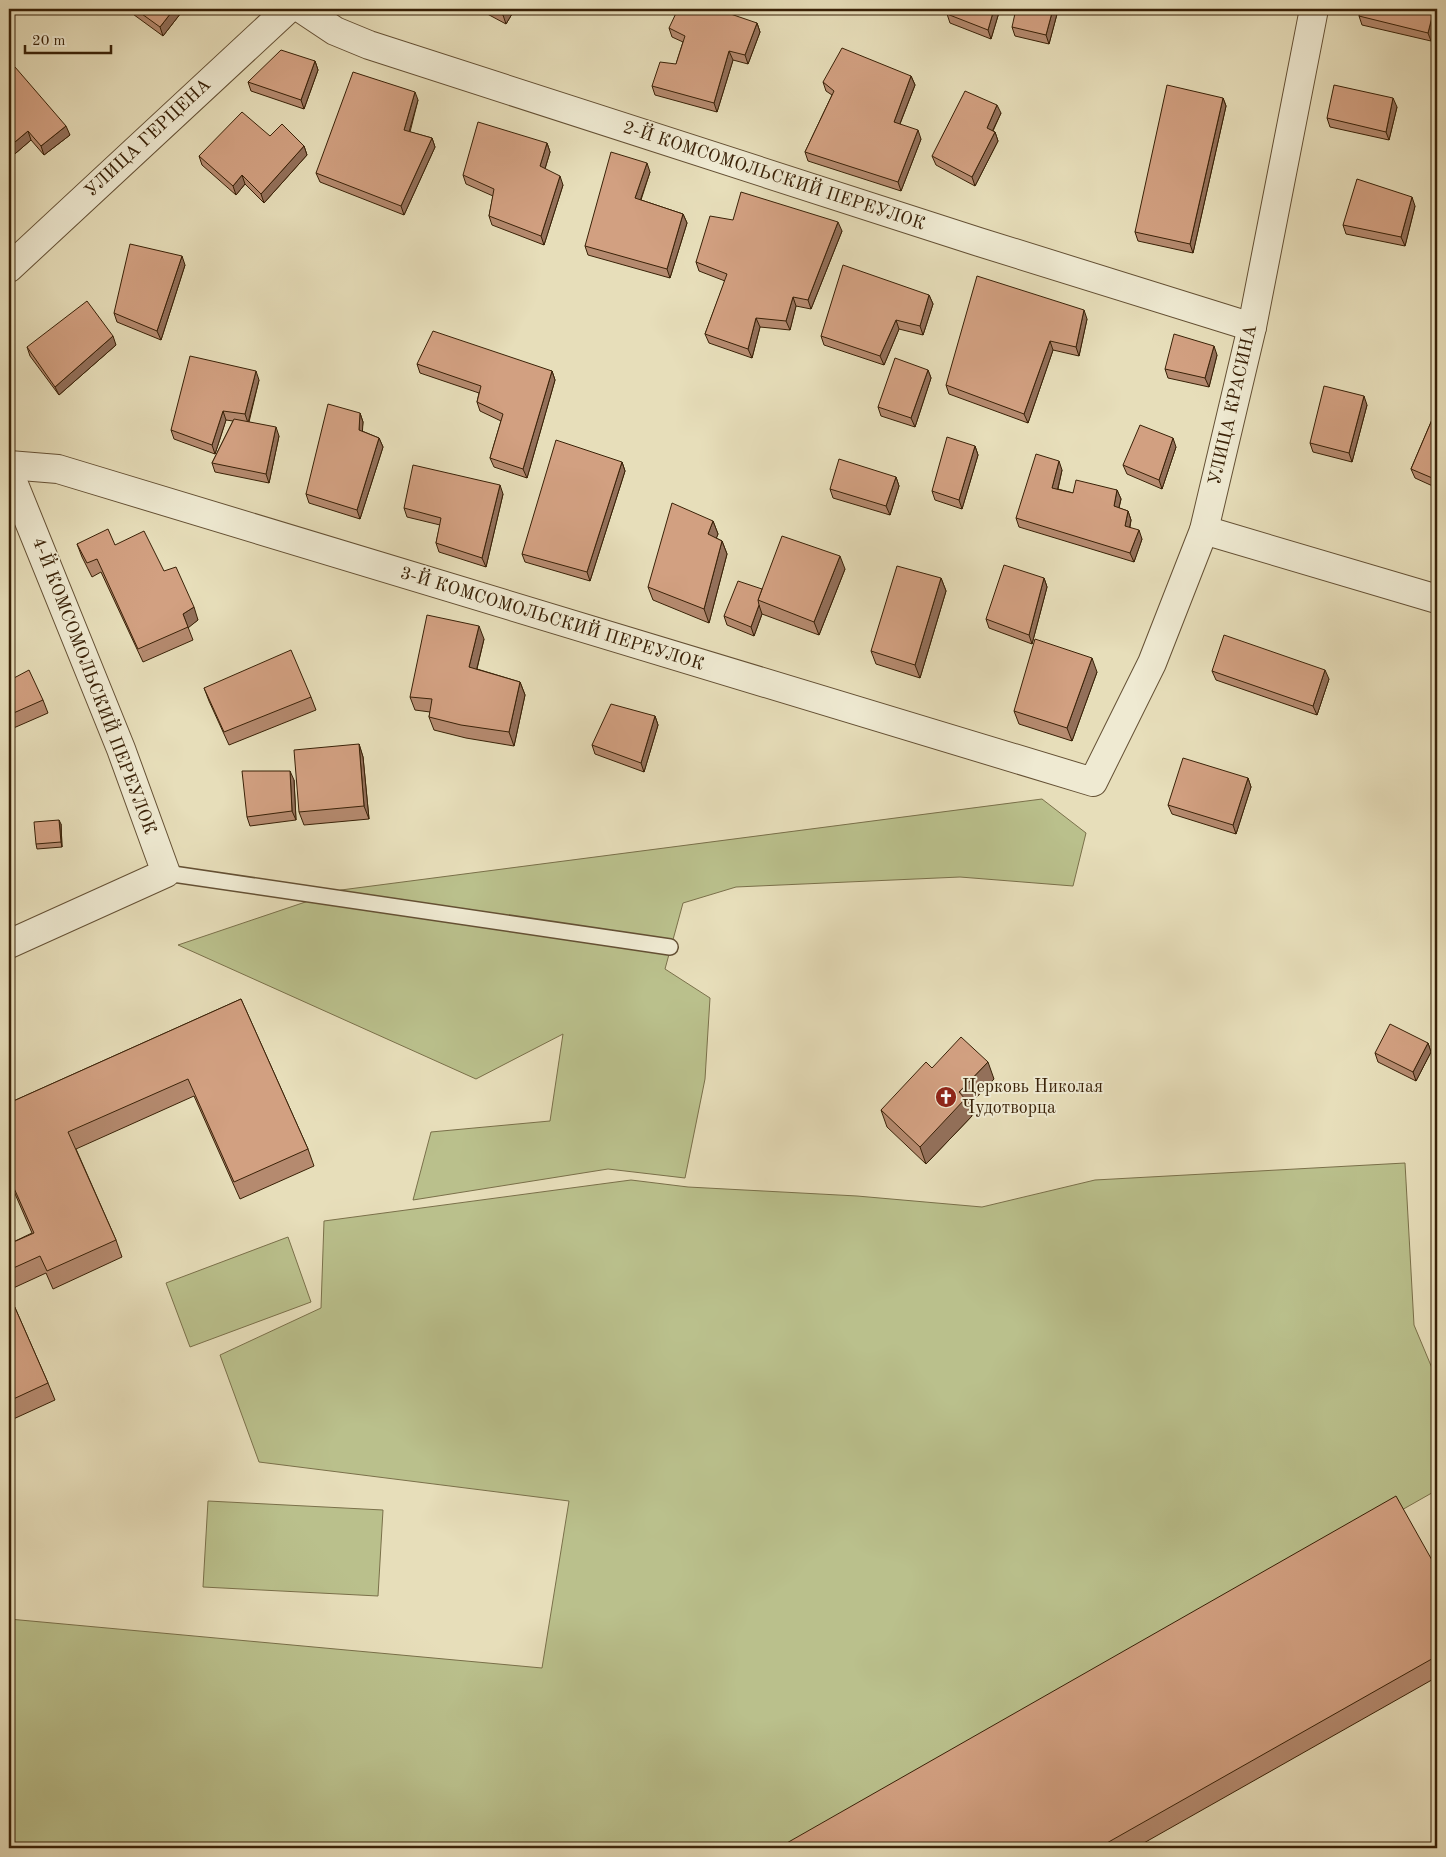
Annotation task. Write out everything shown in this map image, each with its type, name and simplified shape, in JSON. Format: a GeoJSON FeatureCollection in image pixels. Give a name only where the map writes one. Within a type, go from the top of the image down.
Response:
{"type":"FeatureCollection","features":[{"type":"Feature","properties":{"kind":"street","name":"УЛИЦА ГЕРЦЕНА"},"geometry":{"type":"LineString","coordinates":[[9,268],[288,9]]}},
{"type":"Feature","properties":{"kind":"street","name":"2-Й КОМСОМОЛЬСКИЙ ПЕРЕУЛОК"},"geometry":{"type":"LineString","coordinates":[[302,9],[335,31],[369,45],[979,242],[1252,327]]}},
{"type":"Feature","properties":{"kind":"street","name":"УЛИЦА КРАСИНА"},"geometry":{"type":"LineString","coordinates":[[1093,782],[1152,664],[1204,530],[1252,327],[1314,9]]}},
{"type":"Feature","properties":{"kind":"street","name":"3-Й КОМСОМОЛЬСКИЙ ПЕРЕУЛОК"},"geometry":{"type":"LineString","coordinates":[[9,464],[58,469],[1093,782]]}},
{"type":"Feature","properties":{"kind":"street","name":"4-Й КОМСОМОЛЬСКИЙ ПЕРЕУЛОК"},"geometry":{"type":"LineString","coordinates":[[9,472],[121,749],[166,873]]}},
{"type":"Feature","properties":{"kind":"street"},"geometry":{"type":"LineString","coordinates":[[1204,530],[1437,599]]}},
{"type":"Feature","properties":{"kind":"street"},"geometry":{"type":"LineString","coordinates":[[9,944],[166,873]]}},
{"type":"Feature","properties":{"kind":"lane"},"geometry":{"type":"LineString","coordinates":[[166,873],[670,947]]}},
{"type":"Feature","properties":{"kind":"green space"},"geometry":{"type":"Polygon","coordinates":[[[1042,799],[1086,833],[1073,886],[960,877],[736,887],[683,903],[665,969],[710,998],[705,1079],[685,1178],[608,1169],[413,1200],[431,1132],[550,1121],[563,1034],[476,1079],[178,945],[341,890],[1042,799]]]}},
{"type":"Feature","properties":{"kind":"green space"},"geometry":{"type":"Polygon","coordinates":[[[1405,1163],[1414,1325],[1437,1380],[1437,1490],[806,1848],[9,1848],[9,1619],[542,1668],[569,1501],[259,1462],[220,1355],[321,1308],[324,1221],[631,1180],[688,1187],[857,1196],[982,1207],[1095,1180],[1405,1163]]]}},
{"type":"Feature","properties":{"kind":"green space"},"geometry":{"type":"Polygon","coordinates":[[[288,1237],[311,1302],[190,1347],[166,1283],[288,1237]]]}},
{"type":"Feature","properties":{"kind":"green space"},"geometry":{"type":"Polygon","coordinates":[[[208,1501],[383,1510],[378,1596],[203,1587],[208,1501]]]}},
{"type":"Feature","properties":{"kind":"building"},"geometry":{"type":"Polygon","coordinates":[[[135,9],[174,9],[160,27],[135,9]]]}},
{"type":"Feature","properties":{"kind":"building"},"geometry":{"type":"Polygon","coordinates":[[[491,9],[506,9],[503,15],[491,9]]]}},
{"type":"Feature","properties":{"kind":"building"},"geometry":{"type":"Polygon","coordinates":[[[678,9],[716,9],[757,23],[745,55],[729,51],[714,103],[652,86],[660,62],[676,64],[685,36],[669,28],[678,9]]]}},
{"type":"Feature","properties":{"kind":"building"},"geometry":{"type":"Polygon","coordinates":[[[949,9],[994,9],[988,30],[947,14],[949,9]]]}},
{"type":"Feature","properties":{"kind":"building"},"geometry":{"type":"Polygon","coordinates":[[[1016,9],[1053,9],[1046,35],[1012,27],[1016,9]]]}},
{"type":"Feature","properties":{"kind":"building"},"geometry":{"type":"Polygon","coordinates":[[[1360,9],[1434,9],[1428,33],[1359,16],[1360,9]]]}},
{"type":"Feature","properties":{"kind":"building"},"geometry":{"type":"Polygon","coordinates":[[[842,48],[911,76],[894,122],[918,130],[898,182],[805,152],[834,91],[823,82],[842,48]]]}},
{"type":"Feature","properties":{"kind":"building"},"geometry":{"type":"Polygon","coordinates":[[[281,50],[315,61],[301,100],[248,82],[281,50]]]}},
{"type":"Feature","properties":{"kind":"building"},"geometry":{"type":"Polygon","coordinates":[[[15,67],[66,126],[41,146],[28,131],[9,147],[9,72],[15,67]]]}},
{"type":"Feature","properties":{"kind":"building"},"geometry":{"type":"Polygon","coordinates":[[[353,72],[415,92],[404,130],[432,138],[401,206],[316,173],[353,72]]]}},
{"type":"Feature","properties":{"kind":"building"},"geometry":{"type":"Polygon","coordinates":[[[1167,85],[1223,98],[1190,244],[1135,232],[1167,85]]]}},
{"type":"Feature","properties":{"kind":"building"},"geometry":{"type":"Polygon","coordinates":[[[1334,85],[1393,98],[1386,132],[1327,118],[1334,85]]]}},
{"type":"Feature","properties":{"kind":"building"},"geometry":{"type":"Polygon","coordinates":[[[965,91],[997,105],[987,128],[995,132],[972,177],[932,156],[965,91]]]}},
{"type":"Feature","properties":{"kind":"building"},"geometry":{"type":"Polygon","coordinates":[[[242,112],[270,136],[282,124],[304,146],[261,194],[242,175],[233,186],[199,156],[242,112]]]}},
{"type":"Feature","properties":{"kind":"building"},"geometry":{"type":"Polygon","coordinates":[[[478,122],[547,143],[540,166],[560,176],[541,236],[489,216],[494,189],[463,175],[478,122]]]}},
{"type":"Feature","properties":{"kind":"building"},"geometry":{"type":"Polygon","coordinates":[[[611,152],[647,163],[635,198],[683,214],[667,269],[585,246],[611,152]]]}},
{"type":"Feature","properties":{"kind":"building"},"geometry":{"type":"Polygon","coordinates":[[[1357,179],[1412,197],[1401,237],[1343,225],[1357,179]]]}},
{"type":"Feature","properties":{"kind":"building"},"geometry":{"type":"Polygon","coordinates":[[[741,192],[838,222],[808,300],[793,297],[786,321],[756,318],[748,349],[705,334],[727,274],[696,262],[710,216],[733,220],[741,192]]]}},
{"type":"Feature","properties":{"kind":"building"},"geometry":{"type":"Polygon","coordinates":[[[130,244],[182,256],[157,331],[114,313],[130,244]]]}},
{"type":"Feature","properties":{"kind":"building"},"geometry":{"type":"Polygon","coordinates":[[[843,265],[929,295],[920,326],[896,320],[880,356],[821,336],[843,265]]]}},
{"type":"Feature","properties":{"kind":"building"},"geometry":{"type":"Polygon","coordinates":[[[977,276],[1084,310],[1076,347],[1050,341],[1024,414],[946,385],[977,276]]]}},
{"type":"Feature","properties":{"kind":"building"},"geometry":{"type":"Polygon","coordinates":[[[87,301],[113,336],[55,387],[27,347],[87,301]]]}},
{"type":"Feature","properties":{"kind":"building"},"geometry":{"type":"Polygon","coordinates":[[[433,331],[552,371],[523,469],[490,458],[503,414],[477,402],[481,386],[417,364],[433,331]]]}},
{"type":"Feature","properties":{"kind":"building"},"geometry":{"type":"Polygon","coordinates":[[[1174,334],[1214,346],[1205,378],[1165,369],[1174,334]]]}},
{"type":"Feature","properties":{"kind":"building"},"geometry":{"type":"Polygon","coordinates":[[[190,356],[256,371],[245,414],[223,411],[212,445],[171,430],[190,356]]]}},
{"type":"Feature","properties":{"kind":"building"},"geometry":{"type":"Polygon","coordinates":[[[895,358],[928,370],[911,418],[878,407],[895,358]]]}},
{"type":"Feature","properties":{"kind":"building"},"geometry":{"type":"Polygon","coordinates":[[[1324,386],[1364,396],[1349,453],[1310,443],[1324,386]]]}},
{"type":"Feature","properties":{"kind":"building"},"geometry":{"type":"Polygon","coordinates":[[[328,404],[360,413],[359,430],[379,438],[357,510],[306,494],[328,404]]]}},
{"type":"Feature","properties":{"kind":"building"},"geometry":{"type":"Polygon","coordinates":[[[1437,408],[1437,480],[1411,469],[1437,408]]]}},
{"type":"Feature","properties":{"kind":"building"},"geometry":{"type":"Polygon","coordinates":[[[234,419],[276,427],[266,474],[212,463],[234,419]]]}},
{"type":"Feature","properties":{"kind":"building"},"geometry":{"type":"Polygon","coordinates":[[[1140,425],[1173,438],[1159,480],[1123,465],[1140,425]]]}},
{"type":"Feature","properties":{"kind":"building"},"geometry":{"type":"Polygon","coordinates":[[[947,437],[975,446],[959,500],[932,491],[947,437]]]}},
{"type":"Feature","properties":{"kind":"building"},"geometry":{"type":"Polygon","coordinates":[[[556,440],[622,462],[587,572],[522,554],[556,440]]]}},
{"type":"Feature","properties":{"kind":"building"},"geometry":{"type":"Polygon","coordinates":[[[1036,454],[1059,461],[1052,488],[1073,493],[1076,480],[1117,490],[1114,506],[1128,511],[1125,526],[1139,530],[1130,553],[1016,518],[1036,454]]]}},
{"type":"Feature","properties":{"kind":"building"},"geometry":{"type":"Polygon","coordinates":[[[839,459],[896,477],[886,506],[830,489],[839,459]]]}},
{"type":"Feature","properties":{"kind":"building"},"geometry":{"type":"Polygon","coordinates":[[[413,465],[500,485],[482,558],[436,543],[441,518],[404,508],[413,465]]]}},
{"type":"Feature","properties":{"kind":"building"},"geometry":{"type":"Polygon","coordinates":[[[672,503],[713,521],[708,534],[722,541],[704,609],[648,587],[672,503]]]}},
{"type":"Feature","properties":{"kind":"building"},"geometry":{"type":"Polygon","coordinates":[[[108,529],[115,545],[144,531],[164,571],[176,567],[194,607],[183,614],[188,627],[138,649],[97,559],[87,563],[77,544],[108,529]]]}},
{"type":"Feature","properties":{"kind":"building"},"geometry":{"type":"Polygon","coordinates":[[[782,536],[840,556],[814,622],[758,600],[782,536]]]}},
{"type":"Feature","properties":{"kind":"building"},"geometry":{"type":"Polygon","coordinates":[[[1004,565],[1044,578],[1029,635],[986,619],[1004,565]]]}},
{"type":"Feature","properties":{"kind":"building"},"geometry":{"type":"Polygon","coordinates":[[[897,566],[941,578],[915,665],[871,651],[897,566]]]}},
{"type":"Feature","properties":{"kind":"building"},"geometry":{"type":"Polygon","coordinates":[[[738,581],[762,589],[758,600],[759,605],[751,627],[724,616],[738,581]]]}},
{"type":"Feature","properties":{"kind":"building"},"geometry":{"type":"Polygon","coordinates":[[[427,615],[479,626],[469,667],[520,682],[509,732],[461,725],[429,717],[432,699],[410,697],[427,615]]]}},
{"type":"Feature","properties":{"kind":"building"},"geometry":{"type":"Polygon","coordinates":[[[1224,635],[1325,670],[1313,706],[1212,671],[1224,635]]]}},
{"type":"Feature","properties":{"kind":"building"},"geometry":{"type":"Polygon","coordinates":[[[1035,639],[1092,658],[1067,728],[1014,711],[1035,639]]]}},
{"type":"Feature","properties":{"kind":"building"},"geometry":{"type":"Polygon","coordinates":[[[291,650],[311,697],[224,732],[204,688],[291,650]]]}},
{"type":"Feature","properties":{"kind":"building"},"geometry":{"type":"Polygon","coordinates":[[[9,668],[14,678],[29,670],[43,700],[9,715],[9,668]]]}},
{"type":"Feature","properties":{"kind":"building"},"geometry":{"type":"Polygon","coordinates":[[[611,704],[655,716],[641,763],[592,745],[611,704]]]}},
{"type":"Feature","properties":{"kind":"building"},"geometry":{"type":"Polygon","coordinates":[[[359,744],[364,806],[299,812],[294,750],[359,744]]]}},
{"type":"Feature","properties":{"kind":"building"},"geometry":{"type":"Polygon","coordinates":[[[1183,758],[1248,778],[1233,825],[1168,805],[1183,758]]]}},
{"type":"Feature","properties":{"kind":"building"},"geometry":{"type":"Polygon","coordinates":[[[242,771],[290,771],[292,811],[247,817],[242,771]]]}},
{"type":"Feature","properties":{"kind":"building"},"geometry":{"type":"Polygon","coordinates":[[[59,820],[61,842],[36,844],[34,822],[59,820]]]}},
{"type":"Feature","properties":{"kind":"building"},"geometry":{"type":"Polygon","coordinates":[[[241,999],[308,1149],[234,1182],[188,1079],[68,1132],[116,1240],[47,1271],[40,1256],[9,1270],[9,1244],[34,1233],[9,1177],[9,1103],[241,999]]]}},
{"type":"Feature","properties":{"kind":"building"},"geometry":{"type":"Polygon","coordinates":[[[1390,1024],[1428,1043],[1413,1072],[1375,1053],[1390,1024]]]}},
{"type":"Feature","properties":{"kind":"building","name":"Церковь Николая Чудотворца"},"geometry":{"type":"Polygon","coordinates":[[[961,1037],[988,1062],[959,1092],[965,1099],[920,1147],[881,1110],[926,1062],[932,1068],[961,1037]]]}},
{"type":"Feature","properties":{"kind":"building"},"geometry":{"type":"Polygon","coordinates":[[[9,1294],[48,1383],[9,1401],[9,1294]]]}},
{"type":"Feature","properties":{"kind":"building"},"geometry":{"type":"Polygon","coordinates":[[[1396,1496],[1437,1569],[1437,1656],[1098,1848],[778,1848],[1396,1496]]]}},
{"type":"Feature","properties":{"kind":"place","name":"Церковь Николая Чудотворца"},"geometry":{"type":"Point","coordinates":[946,1097]}}]}
